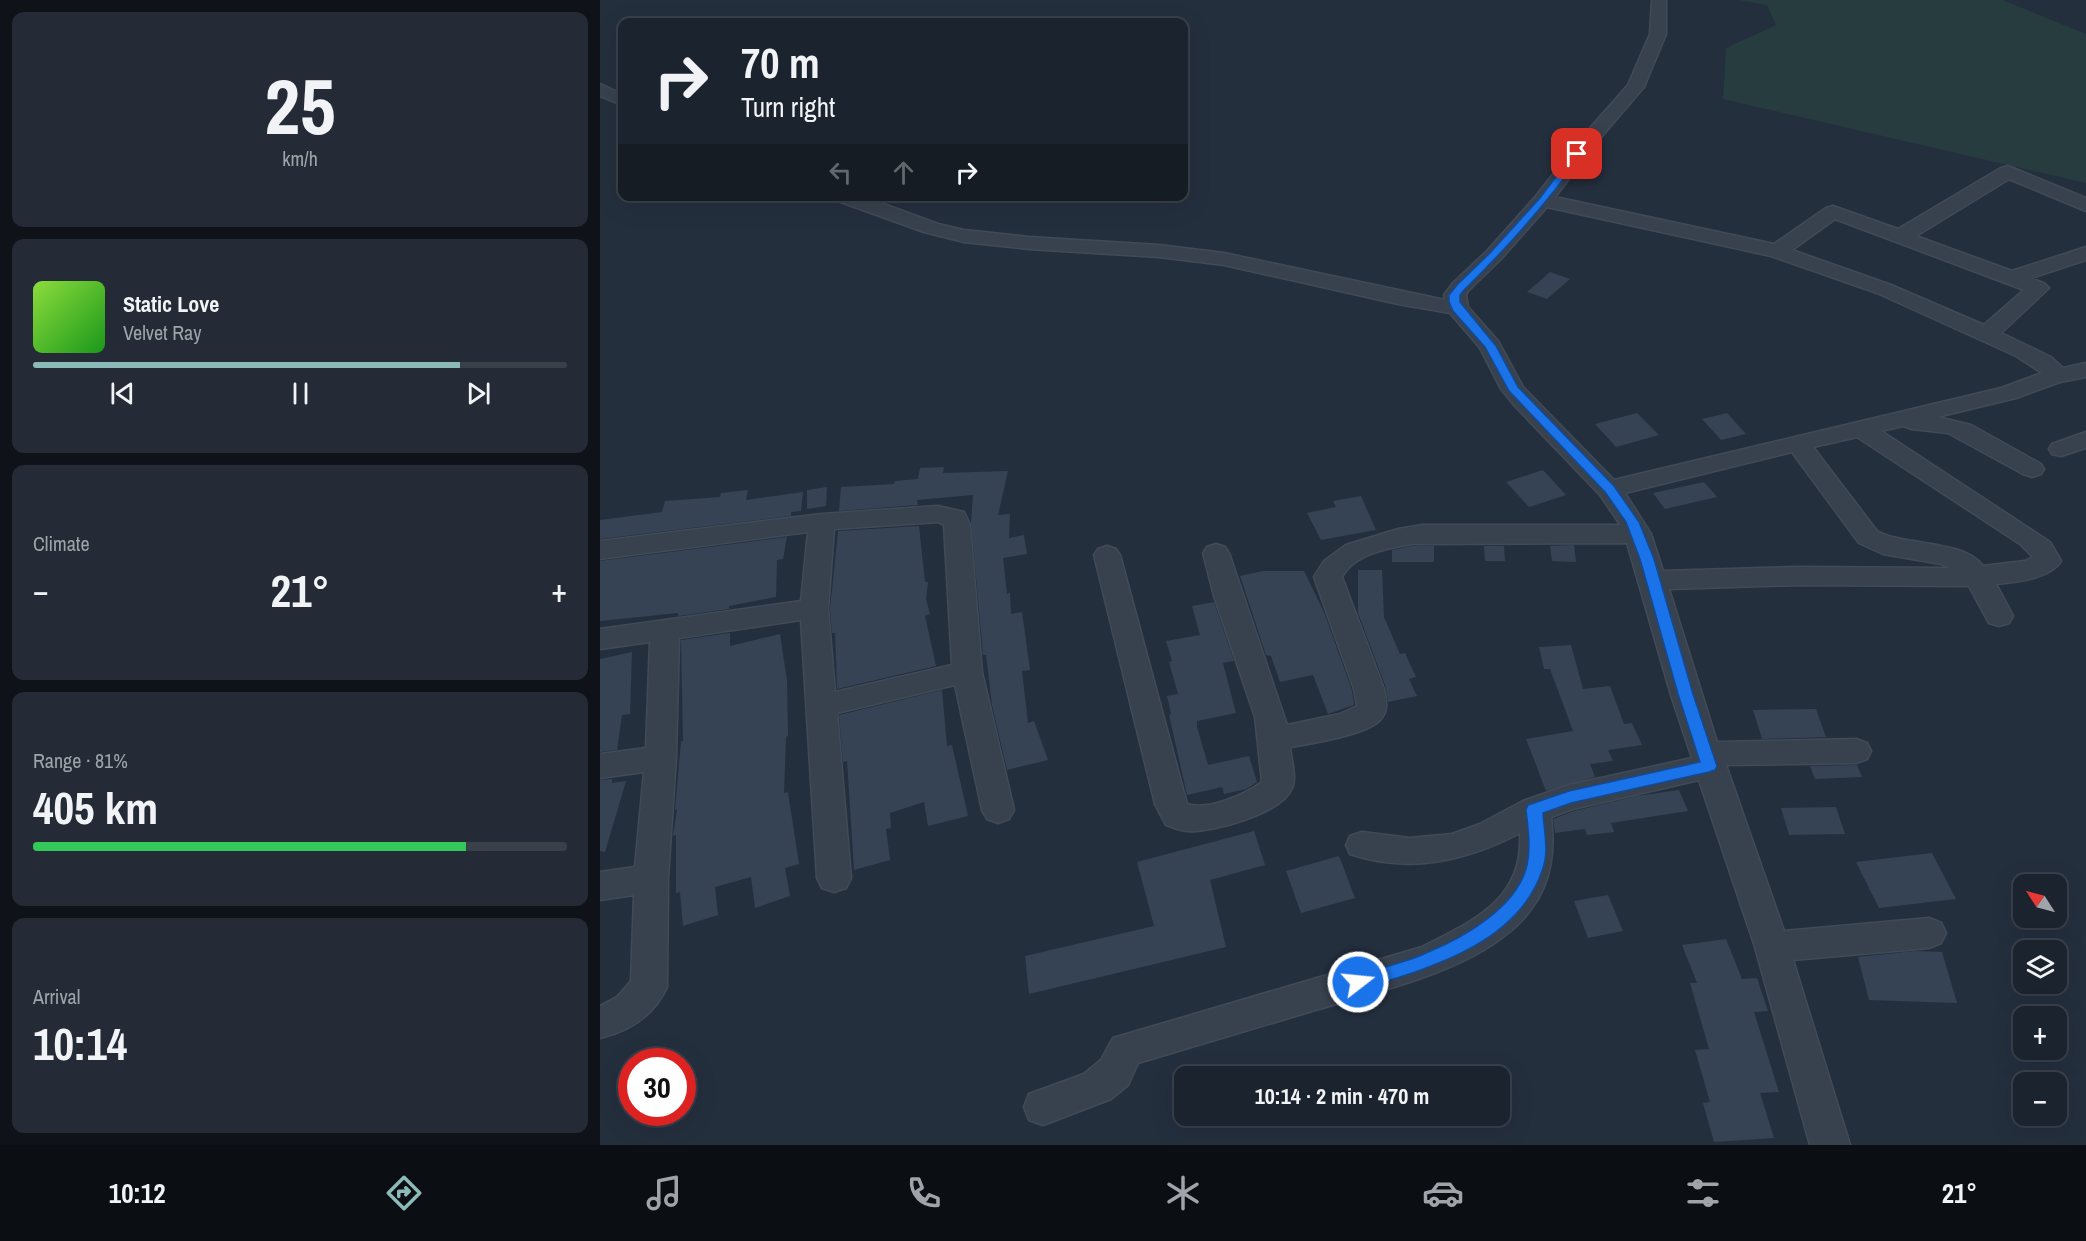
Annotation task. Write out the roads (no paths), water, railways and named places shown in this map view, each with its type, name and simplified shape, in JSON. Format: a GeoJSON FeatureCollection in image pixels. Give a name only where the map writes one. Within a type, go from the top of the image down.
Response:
{"type":"FeatureCollection","features":[{"type":"Feature","properties":{"kind":"street"},"geometry":{"type":"LineString","coordinates":[[1659,0],[1658,34],[1636,87],[1590,139],[1543,200],[1455,295],[1457,308],[1490,346],[1513,389],[1609,489],[1623,507],[1638,534],[1707,760],[1772,947],[1830,1145]]}},
{"type":"Feature","properties":{"kind":"street"},"geometry":{"type":"LineString","coordinates":[[600,89],[618,98]]}},
{"type":"Feature","properties":{"kind":"street"},"geometry":{"type":"LineString","coordinates":[[1900,237],[2008,172],[2086,206]]}},
{"type":"Feature","properties":{"kind":"street"},"geometry":{"type":"LineString","coordinates":[[1543,200],[1777,251],[1884,289],[2036,356],[2049,366],[2054,372],[2054,377]]}},
{"type":"Feature","properties":{"kind":"street"},"geometry":{"type":"LineString","coordinates":[[856,201],[931,228],[964,236],[1221,258],[1269,266],[1405,301],[1457,308]]}},
{"type":"Feature","properties":{"kind":"street"},"geometry":{"type":"LineString","coordinates":[[1777,251],[1833,212],[2038,288],[1987,334]]}},
{"type":"Feature","properties":{"kind":"street"},"geometry":{"type":"LineString","coordinates":[[2012,279],[2086,253]]}},
{"type":"Feature","properties":{"kind":"street"},"geometry":{"type":"LineString","coordinates":[[1609,489],[1892,419],[2008,393],[2054,377],[2086,370]]}},
{"type":"Feature","properties":{"kind":"street"},"geometry":{"type":"LineString","coordinates":[[1892,419],[1952,426],[2032,469]]}},
{"type":"Feature","properties":{"kind":"street"},"geometry":{"type":"LineString","coordinates":[[1653,580],[1801,576],[1952,577],[2035,568],[2048,561],[2041,548],[2029,538],[1860,427]]}},
{"type":"Feature","properties":{"kind":"street"},"geometry":{"type":"LineString","coordinates":[[2061,449],[2086,440]]}},
{"type":"Feature","properties":{"kind":"street"},"geometry":{"type":"LineString","coordinates":[[1797,442],[1868,537],[1894,548],[1957,560],[1969,566],[1977,575],[1999,616]]}},
{"type":"Feature","properties":{"kind":"street"},"geometry":{"type":"LineString","coordinates":[[600,550],[822,522],[938,514],[955,518],[967,672],[998,810]]}},
{"type":"Feature","properties":{"kind":"street"},"geometry":{"type":"LineString","coordinates":[[822,522],[814,609],[834,878]]}},
{"type":"Feature","properties":{"kind":"street"},"geometry":{"type":"LineString","coordinates":[[1274,738],[1304,734],[1346,722],[1369,712],[1372,704],[1369,689],[1328,577],[1336,563],[1344,556],[1405,535],[1638,534]]}},
{"type":"Feature","properties":{"kind":"street"},"geometry":{"type":"LineString","coordinates":[[1107,555],[1171,804],[1177,816],[1184,820],[1208,817],[1272,794],[1278,786],[1270,717],[1216,553]]}},
{"type":"Feature","properties":{"kind":"street"},"geometry":{"type":"LineString","coordinates":[[600,639],[814,609]]}},
{"type":"Feature","properties":{"kind":"street"},"geometry":{"type":"LineString","coordinates":[[600,1022],[613,1019],[630,1008],[649,987],[651,878],[662,758],[665,630]]}},
{"type":"Feature","properties":{"kind":"street"},"geometry":{"type":"LineString","coordinates":[[821,706],[967,672]]}},
{"type":"Feature","properties":{"kind":"street"},"geometry":{"type":"LineString","coordinates":[[1362,844],[1391,851],[1439,850],[1476,841],[1534,810],[1569,797],[1707,760],[1856,751]]}},
{"type":"Feature","properties":{"kind":"street"},"geometry":{"type":"LineString","coordinates":[[600,766],[662,758]]}},
{"type":"Feature","properties":{"kind":"street"},"geometry":{"type":"LineString","coordinates":[[1043,1107],[1085,1093],[1105,1082],[1113,1075],[1125,1052],[1129,1049],[1430,960],[1469,940],[1500,919],[1517,902],[1527,885],[1535,868],[1538,848],[1534,810]]}},
{"type":"Feature","properties":{"kind":"street"},"geometry":{"type":"LineString","coordinates":[[600,886],[651,878]]}},
{"type":"Feature","properties":{"kind":"street"},"geometry":{"type":"LineString","coordinates":[[1772,947],[1929,933]]}}]}
